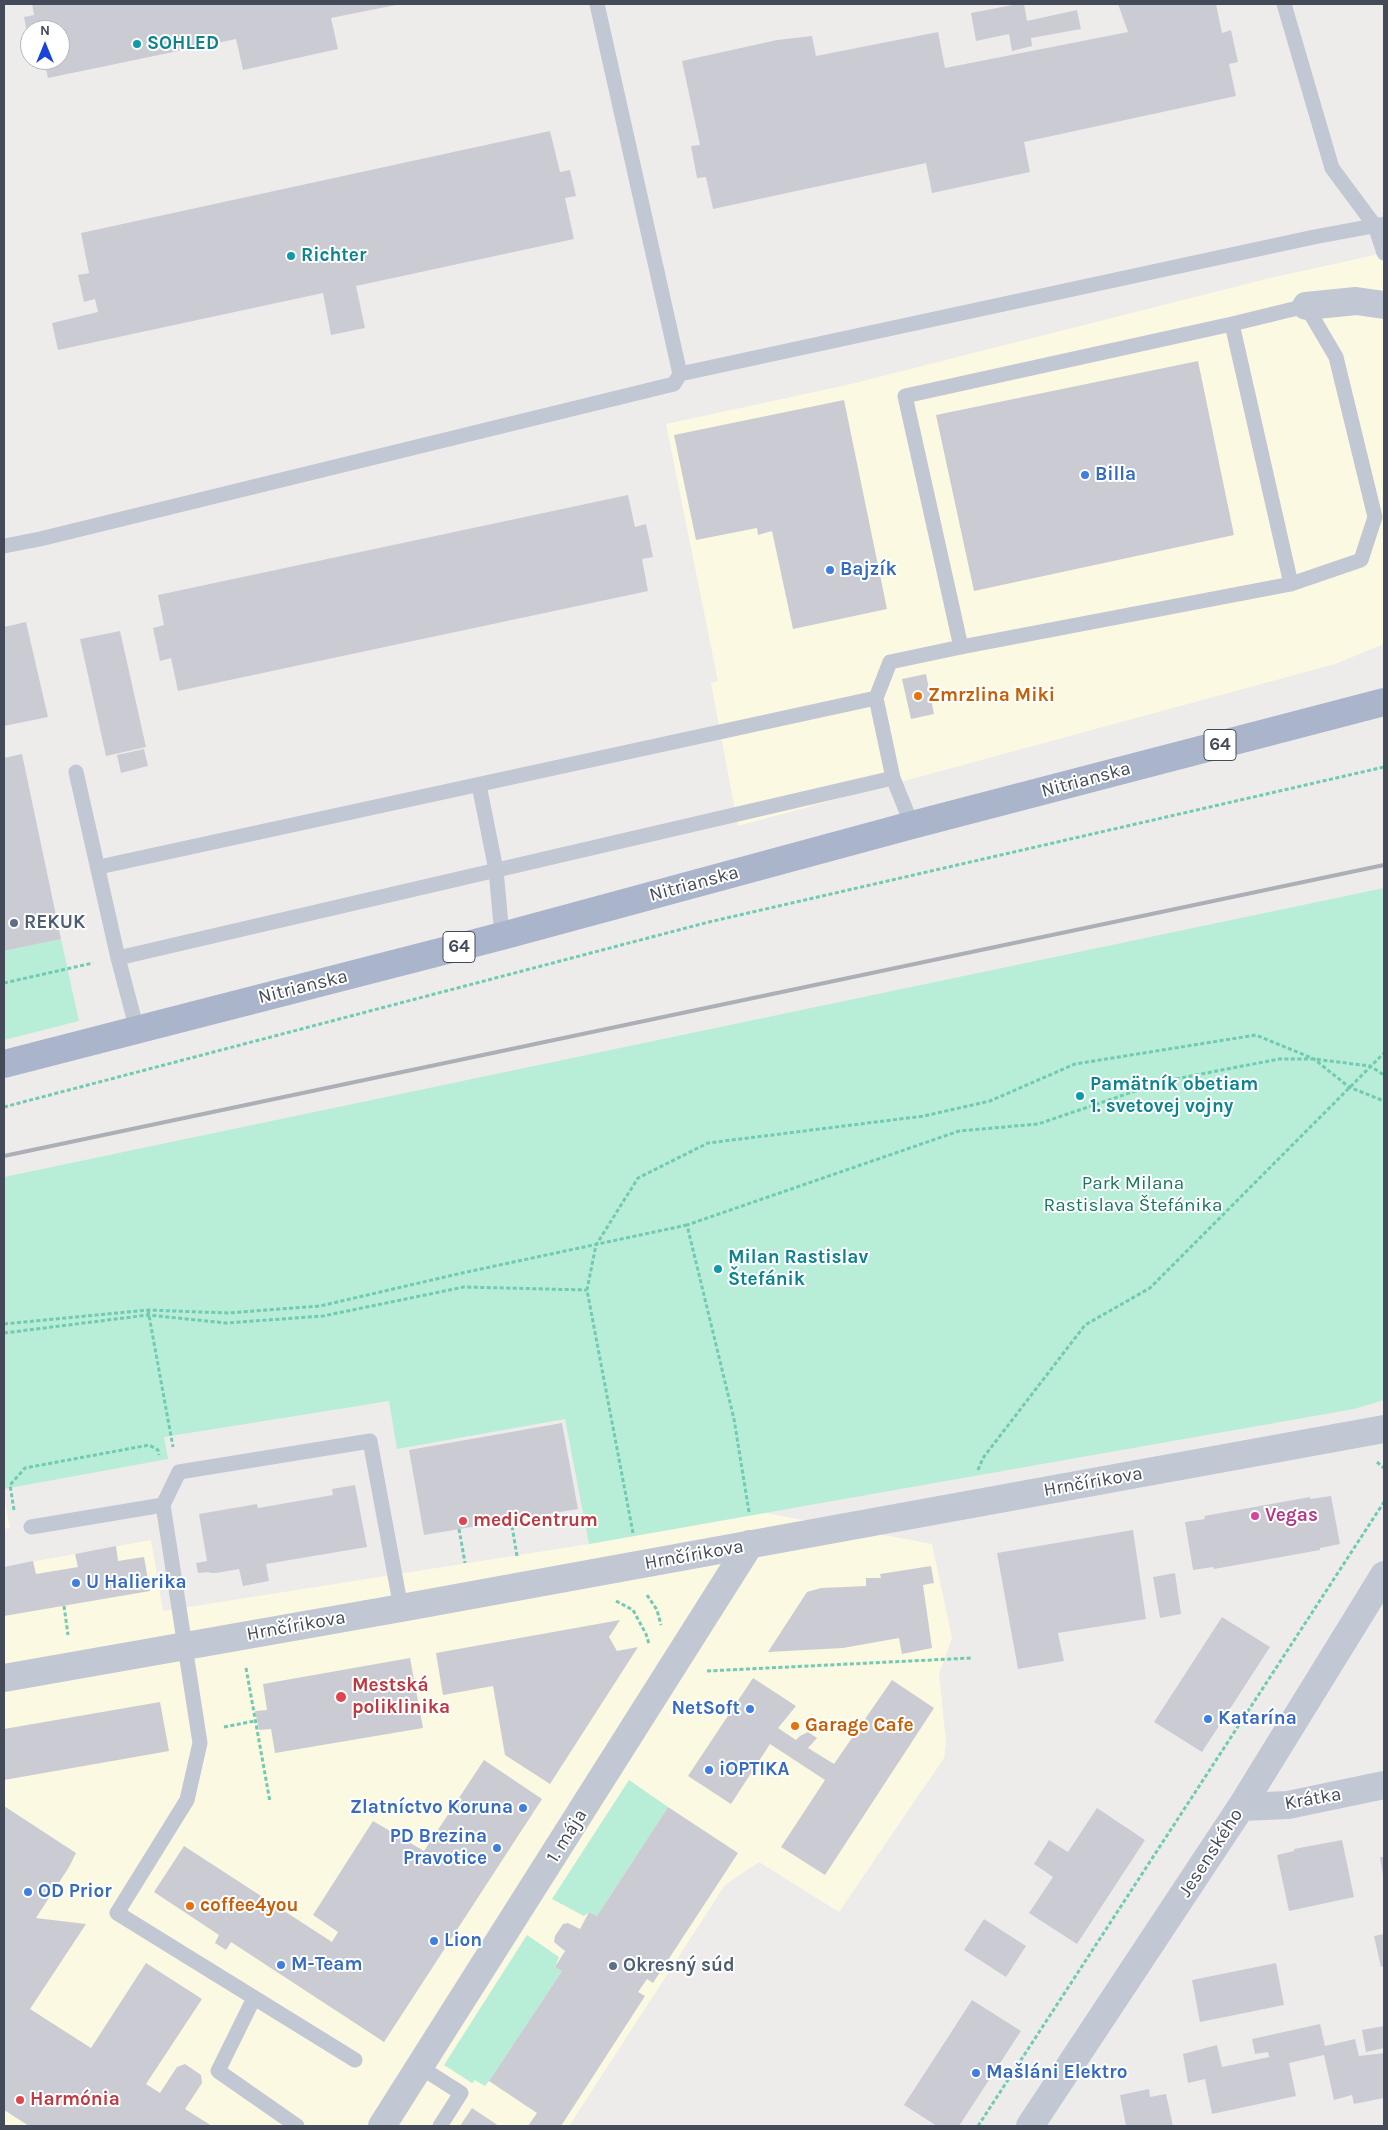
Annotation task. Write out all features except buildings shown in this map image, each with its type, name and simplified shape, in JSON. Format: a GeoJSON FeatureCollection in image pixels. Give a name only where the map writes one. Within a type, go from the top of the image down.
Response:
{"type":"FeatureCollection","features":[{"type":"Feature","properties":{"kind":"main road","name":"Nitrianska"},"geometry":{"type":"LineString","coordinates":[[4,1064],[502,936],[912,825],[1384,702]]}},
{"type":"Feature","properties":{"kind":"street"},"geometry":{"type":"LineString","coordinates":[[1306,306],[1356,301],[1384,305]]}},
{"type":"Feature","properties":{"kind":"street","name":"Hrnčírikova"},"geometry":{"type":"LineString","coordinates":[[4,1678],[401,1608],[750,1531],[1384,1429]]}},
{"type":"Feature","properties":{"kind":"street","name":"1. mája"},"geometry":{"type":"LineString","coordinates":[[382,2126],[750,1531]]}},
{"type":"Feature","properties":{"kind":"street","name":"Jesenského"},"geometry":{"type":"LineString","coordinates":[[1030,2126],[1241,1807],[1384,1575]]}},
{"type":"Feature","properties":{"kind":"street","name":"Krátka"},"geometry":{"type":"LineString","coordinates":[[1241,1807],[1288,1806],[1384,1785]]}},
{"type":"Feature","properties":{"kind":"lane"},"geometry":{"type":"LineString","coordinates":[[4,546],[40,539],[674,384],[680,374],[597,4]]}},
{"type":"Feature","properties":{"kind":"lane"},"geometry":{"type":"LineString","coordinates":[[1284,4],[1332,168],[1380,225],[1384,253]]}},
{"type":"Feature","properties":{"kind":"lane"},"geometry":{"type":"LineString","coordinates":[[680,374],[1314,237],[1380,225]]}},
{"type":"Feature","properties":{"kind":"lane"},"geometry":{"type":"LineString","coordinates":[[912,825],[893,778],[876,698],[890,662],[1291,584],[1361,560],[1375,517],[1336,357],[1306,306],[905,396],[961,647]]}},
{"type":"Feature","properties":{"kind":"lane"},"geometry":{"type":"LineString","coordinates":[[1232,324],[1291,584]]}},
{"type":"Feature","properties":{"kind":"lane"},"geometry":{"type":"LineString","coordinates":[[99,867],[876,698]]}},
{"type":"Feature","properties":{"kind":"lane"},"geometry":{"type":"LineString","coordinates":[[76,772],[99,867],[118,958],[137,1030]]}},
{"type":"Feature","properties":{"kind":"lane"},"geometry":{"type":"LineString","coordinates":[[118,958],[893,778]]}},
{"type":"Feature","properties":{"kind":"lane"},"geometry":{"type":"LineString","coordinates":[[479,785],[496,870],[502,936]]}},
{"type":"Feature","properties":{"kind":"lane"},"geometry":{"type":"LineString","coordinates":[[355,2060],[117,1914],[187,1800],[200,1743],[163,1505],[179,1472],[370,1441],[401,1608]]}},
{"type":"Feature","properties":{"kind":"lane"},"geometry":{"type":"LineString","coordinates":[[31,1527],[163,1505]]}},
{"type":"Feature","properties":{"kind":"lane"},"geometry":{"type":"LineString","coordinates":[[254,1998],[218,2071],[297,2126]]}},
{"type":"Feature","properties":{"kind":"lane"},"geometry":{"type":"LineString","coordinates":[[420,2067],[461,2093],[440,2126]]}},
{"type":"Feature","properties":{"kind":"path"},"geometry":{"type":"LineString","coordinates":[[4,1107],[709,922],[1384,767]]}},
{"type":"Feature","properties":{"kind":"path"},"geometry":{"type":"LineString","coordinates":[[4,983],[118,958]]}},
{"type":"Feature","properties":{"kind":"path"},"geometry":{"type":"LineString","coordinates":[[634,1540],[587,1290],[596,1245],[638,1178],[708,1143],[924,1116],[990,1101],[1075,1064],[1256,1035],[1314,1059],[1349,1088],[1384,1101]]}},
{"type":"Feature","properties":{"kind":"path"},"geometry":{"type":"LineString","coordinates":[[977,1472],[983,1458],[1085,1326],[1150,1288],[1384,1054]]}},
{"type":"Feature","properties":{"kind":"path"},"geometry":{"type":"LineString","coordinates":[[4,1324],[148,1310],[228,1313],[320,1306],[462,1273],[688,1225],[959,1131],[1038,1124],[1165,1080],[1279,1059],[1314,1059],[1370,1066],[1384,1075]]}},
{"type":"Feature","properties":{"kind":"path"},"geometry":{"type":"LineString","coordinates":[[688,1225],[734,1419],[750,1531]]}},
{"type":"Feature","properties":{"kind":"path"},"geometry":{"type":"LineString","coordinates":[[4,1333],[148,1315],[226,1323],[323,1316],[464,1287],[587,1290]]}},
{"type":"Feature","properties":{"kind":"path"},"geometry":{"type":"LineString","coordinates":[[148,1310],[173,1448]]}},
{"type":"Feature","properties":{"kind":"path"},"geometry":{"type":"LineString","coordinates":[[15,1513],[10,1486],[25,1468],[149,1445],[158,1450],[167,1471],[163,1505]]}},
{"type":"Feature","properties":{"kind":"path"},"geometry":{"type":"LineString","coordinates":[[978,2126],[1384,1502]]}},
{"type":"Feature","properties":{"kind":"path"},"geometry":{"type":"LineString","coordinates":[[511,1520],[518,1561]]}},
{"type":"Feature","properties":{"kind":"path"},"geometry":{"type":"LineString","coordinates":[[459,1529],[466,1570]]}},
{"type":"Feature","properties":{"kind":"path"},"geometry":{"type":"LineString","coordinates":[[645,1592],[657,1610],[661,1628]]}},
{"type":"Feature","properties":{"kind":"path"},"geometry":{"type":"LineString","coordinates":[[609,1598],[633,1610],[646,1634],[650,1651]]}},
{"type":"Feature","properties":{"kind":"path"},"geometry":{"type":"LineString","coordinates":[[64,1606],[69,1641]]}},
{"type":"Feature","properties":{"kind":"path"},"geometry":{"type":"LineString","coordinates":[[704,1672],[971,1658]]}},
{"type":"Feature","properties":{"kind":"path"},"geometry":{"type":"LineString","coordinates":[[246,1667],[270,1802]]}},
{"type":"Feature","properties":{"kind":"path"},"geometry":{"type":"LineString","coordinates":[[197,1732],[255,1721]]}},
{"type":"Feature","properties":{"kind":"shaded area"},"geometry":{"type":"Polygon","coordinates":[[[1384,253],[1384,644],[1335,664],[738,826],[711,683],[718,681],[666,424],[847,385],[1270,278],[1384,253]]]}},
{"type":"Feature","properties":{"kind":"shaded area"},"geometry":{"type":"Polygon","coordinates":[[[4,1496],[10,1528],[4,1529],[4,1496]]]}},
{"type":"Feature","properties":{"kind":"shaded area"},"geometry":{"type":"Polygon","coordinates":[[[765,1513],[932,1544],[952,1638],[939,1674],[946,1742],[944,1758],[839,1912],[759,1862],[725,1885],[569,2126],[4,2126],[4,1567],[151,1540],[163,1611],[589,1544],[765,1513]]]}},
{"type":"Feature","properties":{"kind":"green space","name":"Park Milana Rastislava Štefánika"},"geometry":{"type":"Polygon","coordinates":[[[1384,888],[1384,1400],[1354,1409],[589,1544],[565,1419],[397,1449],[389,1401],[164,1437],[168,1459],[4,1489],[4,1177],[1384,888]]]}},
{"type":"Feature","properties":{"kind":"green space"},"geometry":{"type":"Polygon","coordinates":[[[61,939],[79,1021],[4,1040],[4,951],[61,939]]]}},
{"type":"Feature","properties":{"kind":"green space"},"geometry":{"type":"Polygon","coordinates":[[[629,1780],[668,1807],[597,1916],[589,1912],[584,1916],[552,1899],[629,1780]]]}},
{"type":"Feature","properties":{"kind":"green space"},"geometry":{"type":"Polygon","coordinates":[[[527,1935],[559,1957],[555,1967],[562,1971],[485,2086],[475,2080],[472,2083],[444,2065],[527,1935]]]}},
{"type":"Feature","properties":{"kind":"railway"},"geometry":{"type":"LineString","coordinates":[[4,1156],[1384,865]]}},
{"type":"Feature","properties":{"kind":"place","name":"SOHLED"},"geometry":{"type":"Point","coordinates":[137,44]}},
{"type":"Feature","properties":{"kind":"place","name":"Richter"},"geometry":{"type":"Point","coordinates":[291,256]}},
{"type":"Feature","properties":{"kind":"place","name":"Billa"},"geometry":{"type":"Point","coordinates":[1085,475]}},
{"type":"Feature","properties":{"kind":"place","name":"Bajzík"},"geometry":{"type":"Point","coordinates":[830,570]}},
{"type":"Feature","properties":{"kind":"place","name":"Zmrzlina Miki"},"geometry":{"type":"Point","coordinates":[918,696]}},
{"type":"Feature","properties":{"kind":"place","name":"REKUK"},"geometry":{"type":"Point","coordinates":[14,923]}},
{"type":"Feature","properties":{"kind":"place","name":"Pamätník obetiam 1. svetovej vojny"},"geometry":{"type":"Point","coordinates":[1080,1096]}},
{"type":"Feature","properties":{"kind":"place","name":"Milan Rastislav Štefánik"},"geometry":{"type":"Point","coordinates":[718,1269]}},
{"type":"Feature","properties":{"kind":"place","name":"Vegas"},"geometry":{"type":"Point","coordinates":[1255,1516]}},
{"type":"Feature","properties":{"kind":"place","name":"mediCentrum"},"geometry":{"type":"Point","coordinates":[463,1521]}},
{"type":"Feature","properties":{"kind":"place","name":"U Halierika"},"geometry":{"type":"Point","coordinates":[76,1583]}},
{"type":"Feature","properties":{"kind":"place","name":"Mestská poliklinika"},"geometry":{"type":"Point","coordinates":[341,1697]}},
{"type":"Feature","properties":{"kind":"place","name":"NetSoft"},"geometry":{"type":"Point","coordinates":[750,1709]}},
{"type":"Feature","properties":{"kind":"place","name":"Katarína"},"geometry":{"type":"Point","coordinates":[1208,1719]}},
{"type":"Feature","properties":{"kind":"place","name":"Garage Cafe"},"geometry":{"type":"Point","coordinates":[795,1726]}},
{"type":"Feature","properties":{"kind":"place","name":"iOPTIKA"},"geometry":{"type":"Point","coordinates":[709,1770]}},
{"type":"Feature","properties":{"kind":"place","name":"Zlatníctvo Koruna"},"geometry":{"type":"Point","coordinates":[523,1808]}},
{"type":"Feature","properties":{"kind":"place","name":"PD Brezina Pravotice"},"geometry":{"type":"Point","coordinates":[497,1848]}},
{"type":"Feature","properties":{"kind":"place","name":"OD Prior"},"geometry":{"type":"Point","coordinates":[28,1892]}},
{"type":"Feature","properties":{"kind":"place","name":"coffee4you"},"geometry":{"type":"Point","coordinates":[190,1906]}},
{"type":"Feature","properties":{"kind":"place","name":"Lion"},"geometry":{"type":"Point","coordinates":[434,1941]}},
{"type":"Feature","properties":{"kind":"place","name":"M-Team"},"geometry":{"type":"Point","coordinates":[281,1965]}},
{"type":"Feature","properties":{"kind":"place","name":"Okresný súd"},"geometry":{"type":"Point","coordinates":[613,1966]}},
{"type":"Feature","properties":{"kind":"place","name":"Mašláni Elektro"},"geometry":{"type":"Point","coordinates":[976,2073]}},
{"type":"Feature","properties":{"kind":"place","name":"Harmónia"},"geometry":{"type":"Point","coordinates":[20,2100]}}]}
